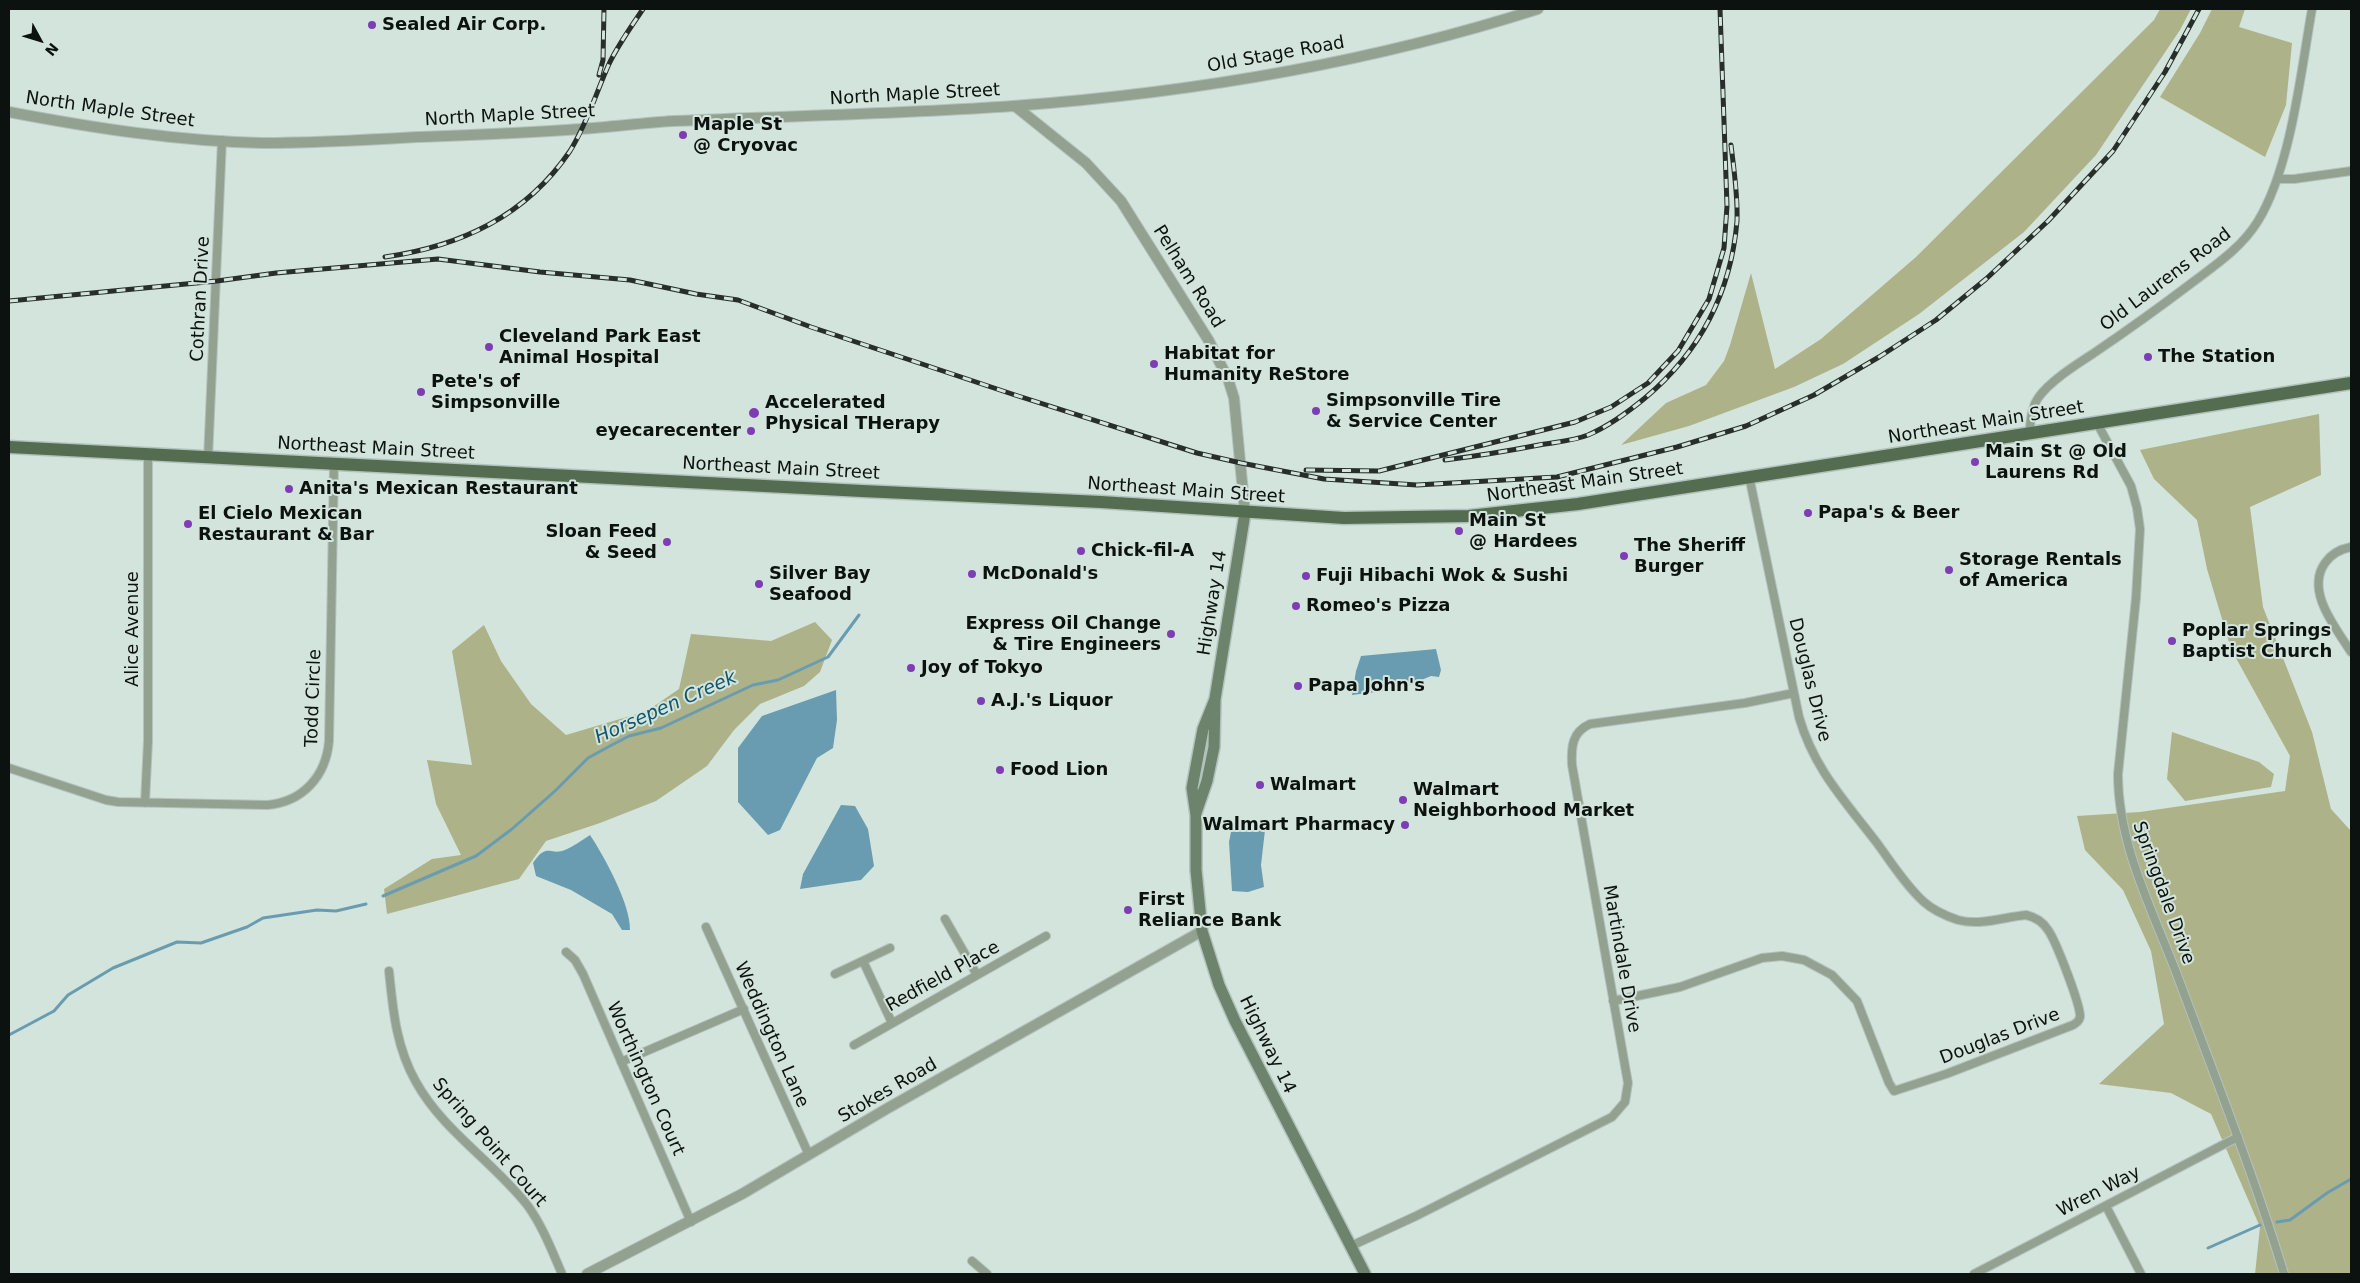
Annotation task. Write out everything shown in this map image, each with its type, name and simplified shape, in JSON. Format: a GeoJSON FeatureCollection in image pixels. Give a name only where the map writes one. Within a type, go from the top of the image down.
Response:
{"type":"FeatureCollection","features":[{"type":"Feature","properties":{"kind":"main road","name":"Northeast Main Street"},"geometry":{"type":"LineString","coordinates":[[9,448],[1102,502],[1245,513],[1344,518],[1469,516],[1605,500],[2351,383]]}},
{"type":"Feature","properties":{"kind":"main road","name":"Highway 14"},"geometry":{"type":"LineString","coordinates":[[1245,513],[1215,699],[1203,729],[1192,788],[1196,815],[1196,870],[1202,932],[1219,985],[1234,1021],[1365,1274]]}},
{"type":"Feature","properties":{"kind":"street","name":"Old Stage Road"},"geometry":{"type":"LineString","coordinates":[[1015,106],[1168,90],[1294,69],[1414,44],[1484,26],[1538,9]]}},
{"type":"Feature","properties":{"kind":"street","name":"Old Laurens Road"},"geometry":{"type":"LineString","coordinates":[[2029,434],[2033,406],[2042,393],[2231,254],[2258,221],[2278,179],[2312,9]]}},
{"type":"Feature","properties":{"kind":"street","name":"North Maple Street"},"geometry":{"type":"LineString","coordinates":[[9,112],[119,131],[222,140],[328,142],[582,129],[668,122],[894,114],[1015,106]]}},
{"type":"Feature","properties":{"kind":"street","name":"Pelham Road"},"geometry":{"type":"LineString","coordinates":[[1015,106],[1086,163],[1115,195],[1146,239],[1209,341],[1228,379],[1234,398],[1245,513]]}},
{"type":"Feature","properties":{"kind":"street","name":"Cothran Drive"},"geometry":{"type":"LineString","coordinates":[[208,459],[222,140]]}},
{"type":"Feature","properties":{"kind":"street"},"geometry":{"type":"LineString","coordinates":[[2278,179],[2294,179],[2351,171]]}},
{"type":"Feature","properties":{"kind":"street","name":"Springdale Drive"},"geometry":{"type":"LineString","coordinates":[[2097,423],[2130,486],[2137,508],[2140,529],[2136,598],[2118,774],[2118,797],[2122,825],[2137,874],[2238,1137],[2284,1274]]}},
{"type":"Feature","properties":{"kind":"street","name":"Alice Avenue"},"geometry":{"type":"LineString","coordinates":[[145,803],[148,741],[148,454]]}},
{"type":"Feature","properties":{"kind":"street","name":"Todd Circle"},"geometry":{"type":"LineString","coordinates":[[9,768],[106,800],[145,803],[276,805],[302,794],[321,772],[327,756],[329,741],[334,464]]}},
{"type":"Feature","properties":{"kind":"street","name":"Douglas Drive"},"geometry":{"type":"LineString","coordinates":[[1613,1001],[1680,987],[1762,958],[1782,956],[1804,960],[1832,975],[1857,1001],[1889,1084],[1894,1091],[1946,1074],[2078,1022],[2080,1014],[2064,967],[2049,930],[2040,921],[2026,915],[1982,921],[1958,920],[1931,908],[1919,896],[1818,763],[1806,738],[1794,693],[1749,476]]}},
{"type":"Feature","properties":{"kind":"street"},"geometry":{"type":"LineString","coordinates":[[2351,547],[2337,552],[2328,559],[2320,572],[2319,582],[2325,609],[2351,652]]}},
{"type":"Feature","properties":{"kind":"street","name":"Martindale Drive"},"geometry":{"type":"LineString","coordinates":[[1351,1246],[1416,1216],[1615,1115],[1625,1102],[1628,1090],[1572,765],[1575,736],[1590,724],[1745,703],[1794,693]]}},
{"type":"Feature","properties":{"kind":"street"},"geometry":{"type":"LineString","coordinates":[[945,919],[977,975]]}},
{"type":"Feature","properties":{"kind":"street","name":"Weddington Lane"},"geometry":{"type":"LineString","coordinates":[[706,927],[809,1155]]}},
{"type":"Feature","properties":{"kind":"street","name":"Stokes Road"},"geometry":{"type":"LineString","coordinates":[[587,1274],[602,1271],[691,1222],[1202,932]]}},
{"type":"Feature","properties":{"kind":"street","name":"Redfield Place"},"geometry":{"type":"LineString","coordinates":[[854,1044],[1046,936]]}},
{"type":"Feature","properties":{"kind":"street"},"geometry":{"type":"LineString","coordinates":[[835,974],[890,948]]}},
{"type":"Feature","properties":{"kind":"street","name":"Worthington Court"},"geometry":{"type":"LineString","coordinates":[[566,952],[575,960],[583,974],[691,1222]]}},
{"type":"Feature","properties":{"kind":"street"},"geometry":{"type":"LineString","coordinates":[[863,960],[892,1023]]}},
{"type":"Feature","properties":{"kind":"street","name":"Spring Point Court"},"geometry":{"type":"LineString","coordinates":[[389,971],[398,1037],[404,1057],[416,1082],[435,1110],[528,1206],[548,1241],[562,1274]]}},
{"type":"Feature","properties":{"kind":"street"},"geometry":{"type":"LineString","coordinates":[[621,1062],[744,1009]]}},
{"type":"Feature","properties":{"kind":"street","name":"Wren Way"},"geometry":{"type":"LineString","coordinates":[[1974,1274],[2238,1137]]}},
{"type":"Feature","properties":{"kind":"street"},"geometry":{"type":"LineString","coordinates":[[2106,1206],[2141,1274]]}},
{"type":"Feature","properties":{"kind":"street"},"geometry":{"type":"LineString","coordinates":[[972,1261],[987,1274]]}},
{"type":"Feature","properties":{"kind":"green space"},"geometry":{"type":"Polygon","coordinates":[[[2160,9],[2191,9],[2180,30],[2096,155],[2024,232],[1919,314],[1843,364],[1794,387],[1689,426],[1621,445],[1666,403],[1706,385],[1724,361],[1751,273],[1775,369],[1821,339],[1916,257],[2154,20],[2160,9]]]}},
{"type":"Feature","properties":{"kind":"green space"},"geometry":{"type":"Polygon","coordinates":[[[2212,9],[2245,9],[2239,27],[2292,43],[2286,105],[2265,157],[2160,97],[2200,33],[2212,9]]]}},
{"type":"Feature","properties":{"kind":"green space"},"geometry":{"type":"Polygon","coordinates":[[[2319,414],[2321,475],[2250,507],[2263,607],[2312,732],[2331,809],[2351,831],[2351,1274],[2255,1274],[2260,1227],[2211,1114],[2171,1093],[2099,1084],[2164,1024],[2151,951],[2123,890],[2085,850],[2077,816],[2140,812],[2285,791],[2290,756],[2231,649],[2207,569],[2197,520],[2154,479],[2140,450],[2319,414]]]}},
{"type":"Feature","properties":{"kind":"green space"},"geometry":{"type":"Polygon","coordinates":[[[815,622],[832,640],[820,672],[804,686],[760,704],[734,730],[707,766],[656,801],[600,823],[546,841],[519,879],[387,914],[384,889],[432,859],[461,855],[436,804],[427,760],[472,765],[452,651],[484,625],[501,661],[531,704],[566,735],[647,711],[679,689],[691,634],[771,641],[815,622]]]}},
{"type":"Feature","properties":{"kind":"green space"},"geometry":{"type":"Polygon","coordinates":[[[2172,732],[2259,762],[2274,774],[2271,787],[2185,801],[2167,779],[2172,732]]]}},
{"type":"Feature","properties":{"kind":"water"},"geometry":{"type":"Polygon","coordinates":[[[1436,649],[1441,670],[1439,677],[1431,676],[1400,689],[1352,695],[1361,656],[1436,649]]]}},
{"type":"Feature","properties":{"kind":"water"},"geometry":{"type":"Polygon","coordinates":[[[836,690],[837,720],[833,748],[817,758],[780,830],[768,835],[738,802],[738,748],[762,716],[836,690]]]}},
{"type":"Feature","properties":{"kind":"water"},"geometry":{"type":"Polygon","coordinates":[[[841,805],[855,806],[868,829],[874,866],[861,880],[800,889],[803,874],[841,805]]]}},
{"type":"Feature","properties":{"kind":"water"},"geometry":{"type":"Polygon","coordinates":[[[1232,827],[1265,830],[1261,865],[1264,887],[1248,892],[1232,891],[1229,842],[1232,827]]]}},
{"type":"Feature","properties":{"kind":"water"},"geometry":{"type":"Polygon","coordinates":[[[590,835],[621,894],[630,930],[622,930],[612,914],[571,890],[536,876],[533,863],[542,853],[545,851],[556,852],[565,850],[590,835]]]}},
{"type":"Feature","properties":{"kind":"waterway","name":"Horsepen Creek"},"geometry":{"type":"LineString","coordinates":[[383,896],[476,856],[512,829],[555,791],[588,758],[608,747],[629,736],[661,728],[753,685],[778,680],[828,657],[859,615]]}},
{"type":"Feature","properties":{"kind":"waterway","name":"Horsepen Creek"},"geometry":{"type":"LineString","coordinates":[[9,1035],[54,1011],[68,995],[113,968],[177,942],[201,943],[247,927],[263,918],[317,910],[336,911],[366,904]]}},
{"type":"Feature","properties":{"kind":"waterway"},"geometry":{"type":"LineString","coordinates":[[2277,1222],[2290,1220],[2327,1193],[2351,1179]]}},
{"type":"Feature","properties":{"kind":"waterway"},"geometry":{"type":"LineString","coordinates":[[2208,1248],[2260,1225]]}},
{"type":"Feature","properties":{"kind":"railway"},"geometry":{"type":"LineString","coordinates":[[599,75],[603,60],[604,9]]}},
{"type":"Feature","properties":{"kind":"railway"},"geometry":{"type":"LineString","coordinates":[[385,257],[440,245],[490,224],[512,210],[553,174],[576,141],[613,57],[643,9]]}},
{"type":"Feature","properties":{"kind":"railway"},"geometry":{"type":"LineString","coordinates":[[1306,470],[1379,471],[1575,422],[1611,407],[1648,383],[1678,351],[1709,299],[1724,248],[1727,206],[1720,9]]}},
{"type":"Feature","properties":{"kind":"railway"},"geometry":{"type":"LineString","coordinates":[[9,301],[217,281],[276,273],[438,259],[540,272],[630,280],[696,294],[738,300],[811,327],[1015,395],[1197,453],[1241,463],[1324,479],[1417,485],[1557,477],[1677,447],[1746,426],[1814,395],[1879,357],[1936,320],[1986,279],[2048,221],[2113,151],[2165,72],[2199,9]]}},
{"type":"Feature","properties":{"kind":"railway"},"geometry":{"type":"LineString","coordinates":[[1445,460],[1576,439],[1588,435],[1625,413],[1645,398],[1682,361],[1697,341],[1720,296],[1734,247],[1737,221],[1731,145]]}},
{"type":"Feature","properties":{"kind":"place","name":"Sealed Air Corp."},"geometry":{"type":"Point","coordinates":[372,25]}},
{"type":"Feature","properties":{"kind":"place","name":"Maple St @ Cryovac"},"geometry":{"type":"Point","coordinates":[683,135]}},
{"type":"Feature","properties":{"kind":"place","name":"Cleveland Park East Animal Hospital"},"geometry":{"type":"Point","coordinates":[489,347]}},
{"type":"Feature","properties":{"kind":"place","name":"The Station"},"geometry":{"type":"Point","coordinates":[2148,357]}},
{"type":"Feature","properties":{"kind":"place","name":"Habitat for Humanity ReStore"},"geometry":{"type":"Point","coordinates":[1154,364]}},
{"type":"Feature","properties":{"kind":"place","name":"Pete's of Simpsonville"},"geometry":{"type":"Point","coordinates":[421,392]}},
{"type":"Feature","properties":{"kind":"place","name":"Simpsonville Tire & Service Center"},"geometry":{"type":"Point","coordinates":[1316,411]}},
{"type":"Feature","properties":{"kind":"place","name":"Accelerated Physical THerapy"},"geometry":{"type":"Point","coordinates":[754,413]}},
{"type":"Feature","properties":{"kind":"place","name":"eyecarecenter"},"geometry":{"type":"Point","coordinates":[751,431]}},
{"type":"Feature","properties":{"kind":"place","name":"Main St @ Old Laurens Rd"},"geometry":{"type":"Point","coordinates":[1975,462]}},
{"type":"Feature","properties":{"kind":"place","name":"Anita's Mexican Restaurant"},"geometry":{"type":"Point","coordinates":[289,489]}},
{"type":"Feature","properties":{"kind":"place","name":"Papa's & Beer"},"geometry":{"type":"Point","coordinates":[1808,513]}},
{"type":"Feature","properties":{"kind":"place","name":"El Cielo Mexican Restaurant & Bar"},"geometry":{"type":"Point","coordinates":[188,524]}},
{"type":"Feature","properties":{"kind":"place","name":"Main St @ Hardees"},"geometry":{"type":"Point","coordinates":[1459,531]}},
{"type":"Feature","properties":{"kind":"place","name":"Sloan Feed & Seed"},"geometry":{"type":"Point","coordinates":[667,542]}},
{"type":"Feature","properties":{"kind":"place","name":"Chick-fil-A"},"geometry":{"type":"Point","coordinates":[1081,551]}},
{"type":"Feature","properties":{"kind":"place","name":"The Sheriff Burger"},"geometry":{"type":"Point","coordinates":[1624,556]}},
{"type":"Feature","properties":{"kind":"place","name":"Storage Rentals of America"},"geometry":{"type":"Point","coordinates":[1949,570]}},
{"type":"Feature","properties":{"kind":"place","name":"McDonald's"},"geometry":{"type":"Point","coordinates":[972,574]}},
{"type":"Feature","properties":{"kind":"place","name":"Fuji Hibachi Wok & Sushi"},"geometry":{"type":"Point","coordinates":[1306,576]}},
{"type":"Feature","properties":{"kind":"place","name":"Silver Bay Seafood"},"geometry":{"type":"Point","coordinates":[759,584]}},
{"type":"Feature","properties":{"kind":"place","name":"Romeo's Pizza"},"geometry":{"type":"Point","coordinates":[1296,606]}},
{"type":"Feature","properties":{"kind":"place","name":"Express Oil Change & Tire Engineers"},"geometry":{"type":"Point","coordinates":[1171,634]}},
{"type":"Feature","properties":{"kind":"place","name":"Poplar Springs Baptist Church"},"geometry":{"type":"Point","coordinates":[2172,641]}},
{"type":"Feature","properties":{"kind":"place","name":"Joy of Tokyo"},"geometry":{"type":"Point","coordinates":[911,668]}},
{"type":"Feature","properties":{"kind":"place","name":"Papa John's"},"geometry":{"type":"Point","coordinates":[1298,686]}},
{"type":"Feature","properties":{"kind":"place","name":"A.J.'s Liquor"},"geometry":{"type":"Point","coordinates":[981,701]}},
{"type":"Feature","properties":{"kind":"place","name":"Food Lion"},"geometry":{"type":"Point","coordinates":[1000,770]}},
{"type":"Feature","properties":{"kind":"place","name":"Walmart"},"geometry":{"type":"Point","coordinates":[1260,785]}},
{"type":"Feature","properties":{"kind":"place","name":"Walmart Neighborhood Market"},"geometry":{"type":"Point","coordinates":[1403,800]}},
{"type":"Feature","properties":{"kind":"place","name":"Walmart Pharmacy"},"geometry":{"type":"Point","coordinates":[1405,825]}},
{"type":"Feature","properties":{"kind":"place","name":"First Reliance Bank"},"geometry":{"type":"Point","coordinates":[1128,910]}}]}
